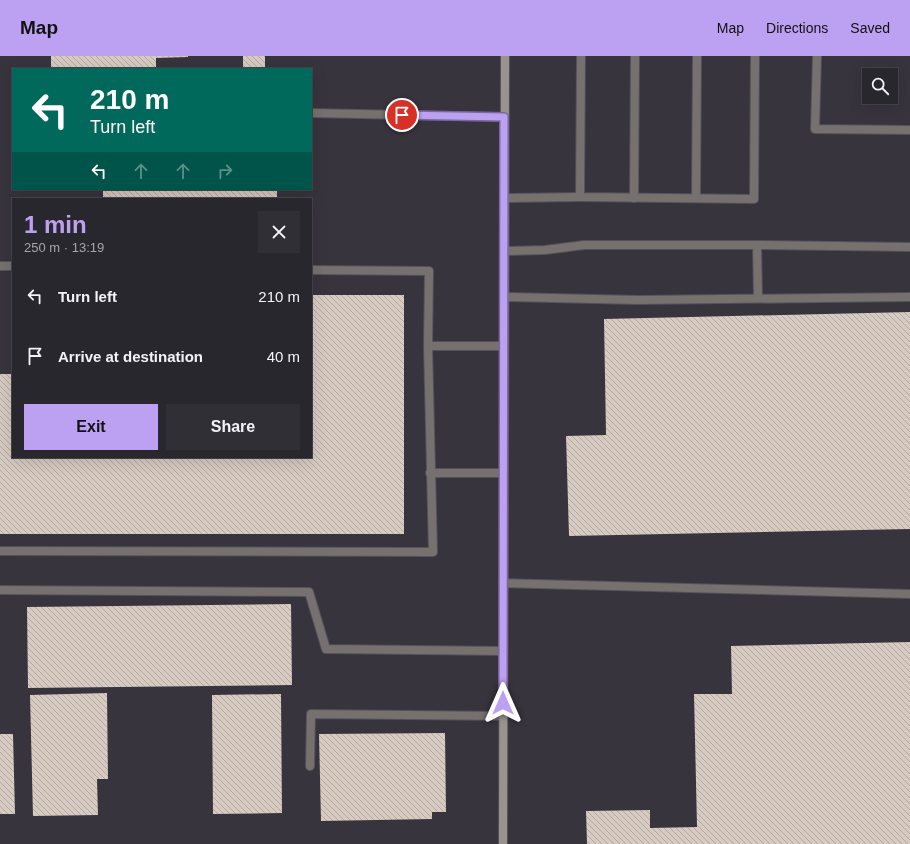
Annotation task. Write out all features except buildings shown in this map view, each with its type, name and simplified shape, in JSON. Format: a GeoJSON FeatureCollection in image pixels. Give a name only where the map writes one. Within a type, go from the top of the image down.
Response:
{"type":"FeatureCollection","features":[{"type":"Feature","properties":{"kind":"main road"},"geometry":{"type":"LineString","coordinates":[[503,844],[505,56]]}},
{"type":"Feature","properties":{"kind":"lane"},"geometry":{"type":"LineString","coordinates":[[580,197],[581,56]]}},
{"type":"Feature","properties":{"kind":"lane"},"geometry":{"type":"LineString","coordinates":[[634,198],[635,56]]}},
{"type":"Feature","properties":{"kind":"lane"},"geometry":{"type":"LineString","coordinates":[[696,198],[697,56]]}},
{"type":"Feature","properties":{"kind":"lane"},"geometry":{"type":"LineString","coordinates":[[505,198],[580,197],[754,199],[755,56]]}},
{"type":"Feature","properties":{"kind":"lane"},"geometry":{"type":"LineString","coordinates":[[817,56],[815,128],[910,130]]}},
{"type":"Feature","properties":{"kind":"lane"},"geometry":{"type":"LineString","coordinates":[[312,113],[504,117]]}},
{"type":"Feature","properties":{"kind":"lane"},"geometry":{"type":"LineString","coordinates":[[504,251],[546,250],[584,245],[910,247]]}},
{"type":"Feature","properties":{"kind":"lane"},"geometry":{"type":"LineString","coordinates":[[757,245],[758,298]]}},
{"type":"Feature","properties":{"kind":"lane"},"geometry":{"type":"LineString","coordinates":[[0,266],[12,266]]}},
{"type":"Feature","properties":{"kind":"lane"},"geometry":{"type":"LineString","coordinates":[[0,551],[433,552],[428,346],[429,271],[312,270]]}},
{"type":"Feature","properties":{"kind":"lane"},"geometry":{"type":"LineString","coordinates":[[504,297],[638,300],[910,296]]}},
{"type":"Feature","properties":{"kind":"lane"},"geometry":{"type":"LineString","coordinates":[[428,346],[504,346]]}},
{"type":"Feature","properties":{"kind":"lane"},"geometry":{"type":"LineString","coordinates":[[430,473],[504,473]]}},
{"type":"Feature","properties":{"kind":"lane"},"geometry":{"type":"LineString","coordinates":[[503,583],[910,594]]}},
{"type":"Feature","properties":{"kind":"lane"},"geometry":{"type":"LineString","coordinates":[[0,590],[309,592],[326,649],[504,651]]}},
{"type":"Feature","properties":{"kind":"lane"},"geometry":{"type":"LineString","coordinates":[[310,766],[311,714],[503,716]]}},
{"type":"Feature","properties":{"kind":"route"},"geometry":{"type":"LineString","coordinates":[[402,115],[504,117],[503,703]]}}]}
